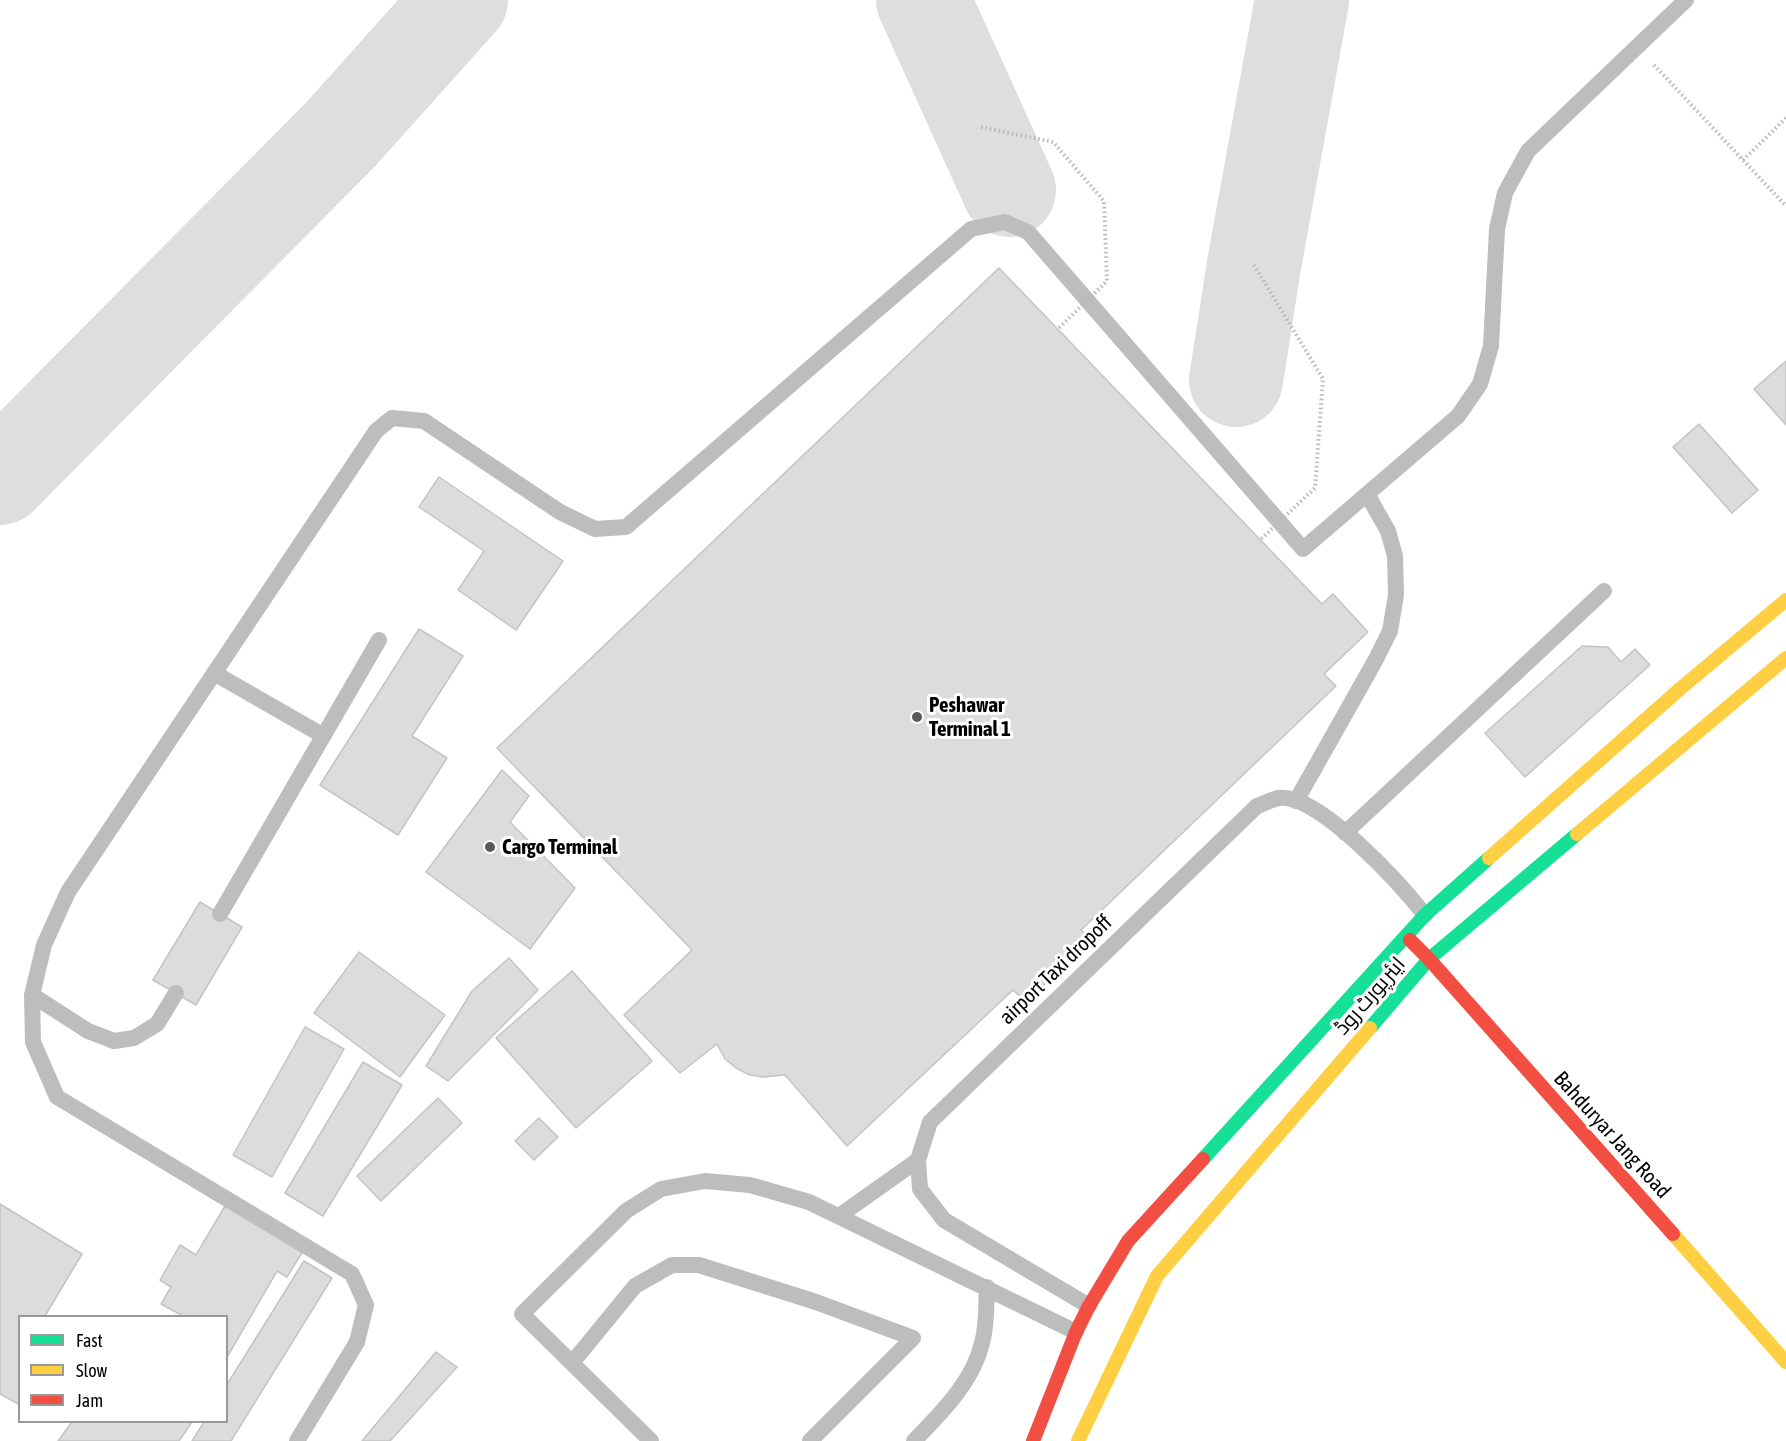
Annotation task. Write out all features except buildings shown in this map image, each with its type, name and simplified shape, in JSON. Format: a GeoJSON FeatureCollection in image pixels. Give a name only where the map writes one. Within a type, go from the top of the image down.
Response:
{"type":"FeatureCollection","features":[{"type":"Feature","properties":{"kind":"main road"},"geometry":{"type":"LineString","coordinates":[[1034,1441],[1076,1332],[1128,1241],[1425,915],[1681,688],[1786,600]]}},
{"type":"Feature","properties":{"kind":"main road","name":"ایئرپورٹ روڈ"},"geometry":{"type":"LineString","coordinates":[[1078,1441],[1157,1276],[1429,959],[1786,658]]}},
{"type":"Feature","properties":{"kind":"main road","name":"Bahduryar Jang Road"},"geometry":{"type":"LineString","coordinates":[[1406,936],[1429,959],[1786,1362]]}},
{"type":"Feature","properties":{"kind":"lane"},"geometry":{"type":"LineString","coordinates":[[297,1441],[357,1342],[366,1305],[352,1274],[57,1097],[33,1042],[32,995],[44,945],[68,892],[376,431],[392,418],[423,421],[560,512],[595,529],[626,527],[971,229],[1005,222],[1028,232],[1304,549],[1458,416],[1480,384],[1491,346],[1497,229],[1505,193],[1528,151],[1686,0]]}},
{"type":"Feature","properties":{"kind":"lane"},"geometry":{"type":"LineString","coordinates":[[1296,801],[1390,631],[1396,595],[1395,556],[1388,531],[1367,494]]}},
{"type":"Feature","properties":{"kind":"lane"},"geometry":{"type":"LineString","coordinates":[[1345,832],[1604,591]]}},
{"type":"Feature","properties":{"kind":"lane"},"geometry":{"type":"LineString","coordinates":[[220,914],[378,640]]}},
{"type":"Feature","properties":{"kind":"lane"},"geometry":{"type":"LineString","coordinates":[[214,673],[322,735]]}},
{"type":"Feature","properties":{"kind":"lane","name":"airport Taxi dropoff"},"geometry":{"type":"LineString","coordinates":[[1089,1306],[944,1220],[920,1189],[918,1160],[930,1122],[1257,806],[1280,798],[1296,801],[1323,814],[1404,888],[1425,915]]}},
{"type":"Feature","properties":{"kind":"lane"},"geometry":{"type":"LineString","coordinates":[[32,995],[88,1031],[114,1041],[134,1038],[157,1024],[176,993]]}},
{"type":"Feature","properties":{"kind":"lane"},"geometry":{"type":"LineString","coordinates":[[839,1216],[918,1160]]}},
{"type":"Feature","properties":{"kind":"lane"},"geometry":{"type":"LineString","coordinates":[[651,1441],[522,1314],[626,1211],[661,1189],[705,1181],[750,1185],[809,1202],[1076,1332]]}},
{"type":"Feature","properties":{"kind":"lane"},"geometry":{"type":"LineString","coordinates":[[572,1363],[635,1286],[672,1265],[699,1265],[816,1302],[913,1338],[810,1441]]}},
{"type":"Feature","properties":{"kind":"lane"},"geometry":{"type":"LineString","coordinates":[[914,1441],[940,1414],[973,1371],[982,1343],[987,1287]]}},
{"type":"Feature","properties":{"kind":"path"},"geometry":{"type":"LineString","coordinates":[[1637,47],[1786,206]]}},
{"type":"Feature","properties":{"kind":"path"},"geometry":{"type":"LineString","coordinates":[[1743,160],[1786,118]]}},
{"type":"Feature","properties":{"kind":"path"},"geometry":{"type":"LineString","coordinates":[[981,127],[1053,142],[1104,201],[1107,281],[1058,329]]}},
{"type":"Feature","properties":{"kind":"path"},"geometry":{"type":"LineString","coordinates":[[1254,265],[1323,379],[1315,488],[1260,540]]}},
{"type":"Feature","properties":{"kind":"taxiway"},"geometry":{"type":"LineString","coordinates":[[0,478],[341,134],[461,0]]}},
{"type":"Feature","properties":{"kind":"taxiway"},"geometry":{"type":"LineString","coordinates":[[923,0],[1009,190]]}},
{"type":"Feature","properties":{"kind":"taxiway"},"geometry":{"type":"LineString","coordinates":[[1236,380],[1254,265],[1302,0]]}},
{"type":"Feature","properties":{"kind":"traffic: fast"},"geometry":{"type":"LineString","coordinates":[[1370,1028],[1429,959],[1577,834]]}},
{"type":"Feature","properties":{"kind":"traffic: fast"},"geometry":{"type":"LineString","coordinates":[[1203,1159],[1425,915],[1489,858]]}},
{"type":"Feature","properties":{"kind":"traffic: slow"},"geometry":{"type":"LineString","coordinates":[[1489,858],[1681,688],[1786,600]]}},
{"type":"Feature","properties":{"kind":"traffic: slow"},"geometry":{"type":"LineString","coordinates":[[1577,834],[1786,658]]}},
{"type":"Feature","properties":{"kind":"traffic: slow"},"geometry":{"type":"LineString","coordinates":[[1078,1441],[1157,1276],[1370,1028]]}},
{"type":"Feature","properties":{"kind":"traffic: slow"},"geometry":{"type":"LineString","coordinates":[[1673,1234],[1786,1362]]}},
{"type":"Feature","properties":{"kind":"traffic: jam"},"geometry":{"type":"LineString","coordinates":[[1410,940],[1673,1234]]}},
{"type":"Feature","properties":{"kind":"traffic: jam"},"geometry":{"type":"LineString","coordinates":[[1033,1441],[1076,1332],[1128,1241],[1203,1159]]}},
{"type":"Feature","properties":{"kind":"place","name":"Peshawar Terminal 1"},"geometry":{"type":"Point","coordinates":[917,717]}},
{"type":"Feature","properties":{"kind":"place","name":"Cargo Terminal"},"geometry":{"type":"Point","coordinates":[490,847]}}]}
